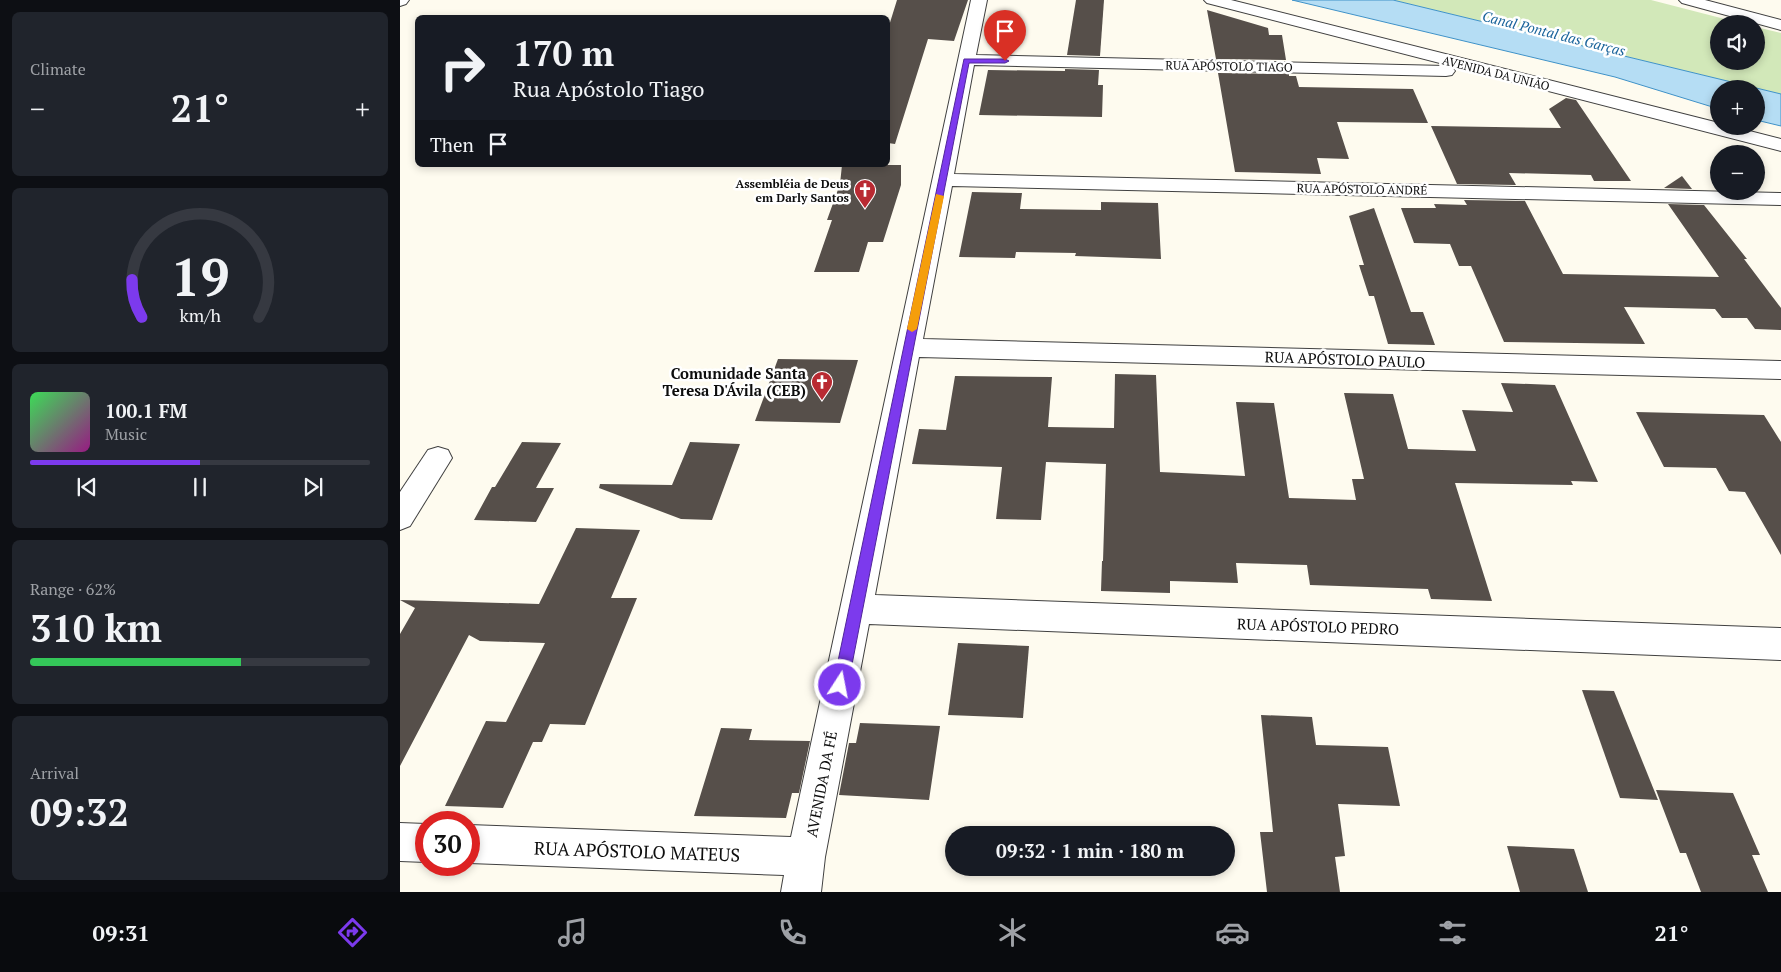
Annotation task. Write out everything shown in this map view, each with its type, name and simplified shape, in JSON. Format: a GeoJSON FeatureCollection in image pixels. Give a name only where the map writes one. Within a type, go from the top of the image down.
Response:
{"type":"FeatureCollection","features":[{"type":"Feature","properties":{"kind":"street","name":"AVENIDA DA FÉ"},"geometry":{"type":"LineString","coordinates":[[804,874],[978,0]]}},
{"type":"Feature","properties":{"kind":"street","name":"AVENIDA DA UNIÃO"},"geometry":{"type":"LineString","coordinates":[[1212,0],[1781,145]]}},
{"type":"Feature","properties":{"kind":"street"},"geometry":{"type":"LineString","coordinates":[[1687,0],[1781,25]]}},
{"type":"Feature","properties":{"kind":"street","name":"RUA APÓSTOLO TIAGO"},"geometry":{"type":"LineString","coordinates":[[966,60],[1492,72]]}},
{"type":"Feature","properties":{"kind":"street","name":"RUA APÓSTOLO ANDRÉ"},"geometry":{"type":"LineString","coordinates":[[942,180],[1781,199]]}},
{"type":"Feature","properties":{"kind":"street","name":"RUA APÓSTOLO PAULO"},"geometry":{"type":"LineString","coordinates":[[909,348],[1781,370]]}},
{"type":"Feature","properties":{"kind":"street"},"geometry":{"type":"LineString","coordinates":[[400,517],[438,458]]}},
{"type":"Feature","properties":{"kind":"street","name":"RUA APÓSTOLO PEDRO"},"geometry":{"type":"LineString","coordinates":[[856,609],[1781,644]]}},
{"type":"Feature","properties":{"kind":"street"},"geometry":{"type":"LineString","coordinates":[[400,842],[415,843]]}},
{"type":"Feature","properties":{"kind":"street","name":"RUA APÓSTOLO MATEUS"},"geometry":{"type":"LineString","coordinates":[[480,845],[804,874]]}},
{"type":"Feature","properties":{"kind":"green space"},"geometry":{"type":"Polygon","coordinates":[[[1393,0],[1651,0],[1710,15],[1710,70],[1765,70],[1765,29],[1781,33],[1781,94],[1765,90],[1765,80],[1723,80],[1393,0]]]}},
{"type":"Feature","properties":{"kind":"water"},"geometry":{"type":"Polygon","coordinates":[[[1292,0],[1393,0],[1723,80],[1710,80],[1710,106],[1615,77],[1292,0]]]}},
{"type":"Feature","properties":{"kind":"water"},"geometry":{"type":"Polygon","coordinates":[[[1765,90],[1781,94],[1781,126],[1765,122],[1765,90]]]}},
{"type":"Feature","properties":{"kind":"building"},"geometry":{"type":"Polygon","coordinates":[[[897,0],[968,0],[954,41],[928,39],[895,144],[890,143],[890,23],[897,0]]]}},
{"type":"Feature","properties":{"kind":"building"},"geometry":{"type":"Polygon","coordinates":[[[1076,0],[1104,0],[1100,56],[1067,55],[1076,0]]]}},
{"type":"Feature","properties":{"kind":"building"},"geometry":{"type":"Polygon","coordinates":[[[1207,10],[1268,28],[1269,35],[1282,35],[1286,60],[1216,59],[1207,10]]]}},
{"type":"Feature","properties":{"kind":"building"},"geometry":{"type":"Polygon","coordinates":[[[1065,69],[1099,70],[1098,85],[1103,85],[1102,117],[979,115],[988,70],[1065,71],[1065,69]]]}},
{"type":"Feature","properties":{"kind":"building"},"geometry":{"type":"Polygon","coordinates":[[[1218,73],[1289,74],[1289,76],[1296,76],[1299,87],[1413,89],[1428,123],[1337,122],[1349,159],[1317,158],[1321,174],[1235,172],[1218,73]]]}},
{"type":"Feature","properties":{"kind":"building"},"geometry":{"type":"Polygon","coordinates":[[[1566,98],[1576,100],[1631,181],[1594,181],[1591,175],[1509,173],[1516,185],[1457,184],[1431,126],[1561,128],[1549,109],[1566,98]]]}},
{"type":"Feature","properties":{"kind":"building"},"geometry":{"type":"Polygon","coordinates":[[[890,165],[901,165],[901,185],[883,242],[868,242],[859,272],[814,272],[832,220],[827,220],[840,184],[842,167],[890,167],[890,165]]]}},
{"type":"Feature","properties":{"kind":"building"},"geometry":{"type":"Polygon","coordinates":[[[1682,176],[1692,189],[1664,188],[1682,176]]]}},
{"type":"Feature","properties":{"kind":"building"},"geometry":{"type":"Polygon","coordinates":[[[972,192],[1022,193],[1020,209],[1101,210],[1101,202],[1158,203],[1161,259],[1075,256],[1076,253],[1016,252],[1015,258],[959,257],[972,192]]]}},
{"type":"Feature","properties":{"kind":"building"},"geometry":{"type":"Polygon","coordinates":[[[1464,200],[1525,201],[1563,274],[1719,277],[1668,204],[1704,205],[1747,259],[1744,259],[1781,308],[1781,330],[1755,329],[1747,318],[1722,318],[1715,309],[1624,307],[1645,344],[1504,342],[1471,266],[1459,266],[1450,244],[1414,243],[1401,208],[1436,208],[1434,204],[1467,205],[1464,200]]]}},
{"type":"Feature","properties":{"kind":"building"},"geometry":{"type":"Polygon","coordinates":[[[1374,208],[1411,312],[1423,312],[1435,345],[1388,344],[1374,296],[1369,296],[1359,265],[1364,265],[1349,216],[1374,208]]]}},
{"type":"Feature","properties":{"kind":"building"},"geometry":{"type":"Polygon","coordinates":[[[778,359],[858,360],[840,423],[755,421],[778,359]]]}},
{"type":"Feature","properties":{"kind":"building"},"geometry":{"type":"Polygon","coordinates":[[[1115,374],[1156,375],[1160,472],[1245,476],[1236,402],[1274,403],[1289,498],[1356,500],[1352,479],[1364,479],[1344,393],[1393,394],[1408,449],[1476,451],[1462,410],[1513,412],[1501,383],[1555,385],[1598,482],[1571,481],[1573,485],[1455,483],[1492,601],[1431,599],[1428,589],[1310,585],[1307,565],[1236,563],[1238,583],[1170,581],[1170,593],[1101,591],[1106,464],[1046,462],[1041,520],[996,519],[1002,467],[912,464],[919,429],[946,430],[955,376],[1052,377],[1048,427],[1114,428],[1115,374]]]}},
{"type":"Feature","properties":{"kind":"building"},"geometry":{"type":"Polygon","coordinates":[[[1636,412],[1764,415],[1781,442],[1781,555],[1745,492],[1729,491],[1716,468],[1664,467],[1636,412]]]}},
{"type":"Feature","properties":{"kind":"building"},"geometry":{"type":"Polygon","coordinates":[[[522,442],[561,443],[536,488],[554,488],[536,522],[474,520],[492,487],[495,487],[522,442]]]}},
{"type":"Feature","properties":{"kind":"building"},"geometry":{"type":"Polygon","coordinates":[[[690,442],[740,444],[712,520],[681,519],[599,488],[600,484],[672,485],[690,442]]]}},
{"type":"Feature","properties":{"kind":"building"},"geometry":{"type":"Polygon","coordinates":[[[576,528],[640,530],[611,598],[637,598],[585,725],[550,724],[542,742],[533,742],[503,808],[445,806],[486,721],[506,722],[545,643],[480,641],[469,635],[400,766],[400,634],[415,608],[400,600],[539,604],[576,528]]]}},
{"type":"Feature","properties":{"kind":"building"},"geometry":{"type":"Polygon","coordinates":[[[958,643],[1029,646],[1023,718],[948,715],[958,643]]]}},
{"type":"Feature","properties":{"kind":"building"},"geometry":{"type":"Polygon","coordinates":[[[1582,690],[1614,691],[1658,800],[1620,798],[1582,690]]]}},
{"type":"Feature","properties":{"kind":"building"},"geometry":{"type":"Polygon","coordinates":[[[1261,715],[1312,717],[1316,745],[1388,747],[1400,806],[1338,804],[1345,856],[1335,857],[1340,892],[1267,892],[1260,832],[1273,832],[1261,715]]]}},
{"type":"Feature","properties":{"kind":"building"},"geometry":{"type":"Polygon","coordinates":[[[860,723],[940,726],[929,800],[839,795],[849,743],[856,743],[860,723]]]}},
{"type":"Feature","properties":{"kind":"building"},"geometry":{"type":"Polygon","coordinates":[[[721,728],[752,729],[749,740],[810,741],[799,793],[792,793],[786,818],[694,816],[721,728]]]}},
{"type":"Feature","properties":{"kind":"building"},"geometry":{"type":"Polygon","coordinates":[[[1656,790],[1733,793],[1760,855],[1752,855],[1768,892],[1701,892],[1686,853],[1680,853],[1656,790]]]}},
{"type":"Feature","properties":{"kind":"building"},"geometry":{"type":"Polygon","coordinates":[[[1507,846],[1574,849],[1588,892],[1520,892],[1507,846]]]}},
{"type":"Feature","properties":{"kind":"slow traffic"},"geometry":{"type":"LineString","coordinates":[[912,329],[939,196]]}},
{"type":"Feature","properties":{"kind":"place","name":"Assembléia de Deus em Darly Santos"},"geometry":{"type":"Point","coordinates":[865,209]}},
{"type":"Feature","properties":{"kind":"place","name":"Comunidade Santa Teresa D'Ávila (CEB)"},"geometry":{"type":"Point","coordinates":[822,401]}},
{"type":"Feature","properties":{"kind":"route"},"geometry":{"type":"LineString","coordinates":[[840,685],[966,60],[1005,61]]}},
{"type":"Feature","properties":{"kind":"water label","name":"Canal Pontal das Garças"},"geometry":{"type":"Point","coordinates":[1554,33]}}]}
